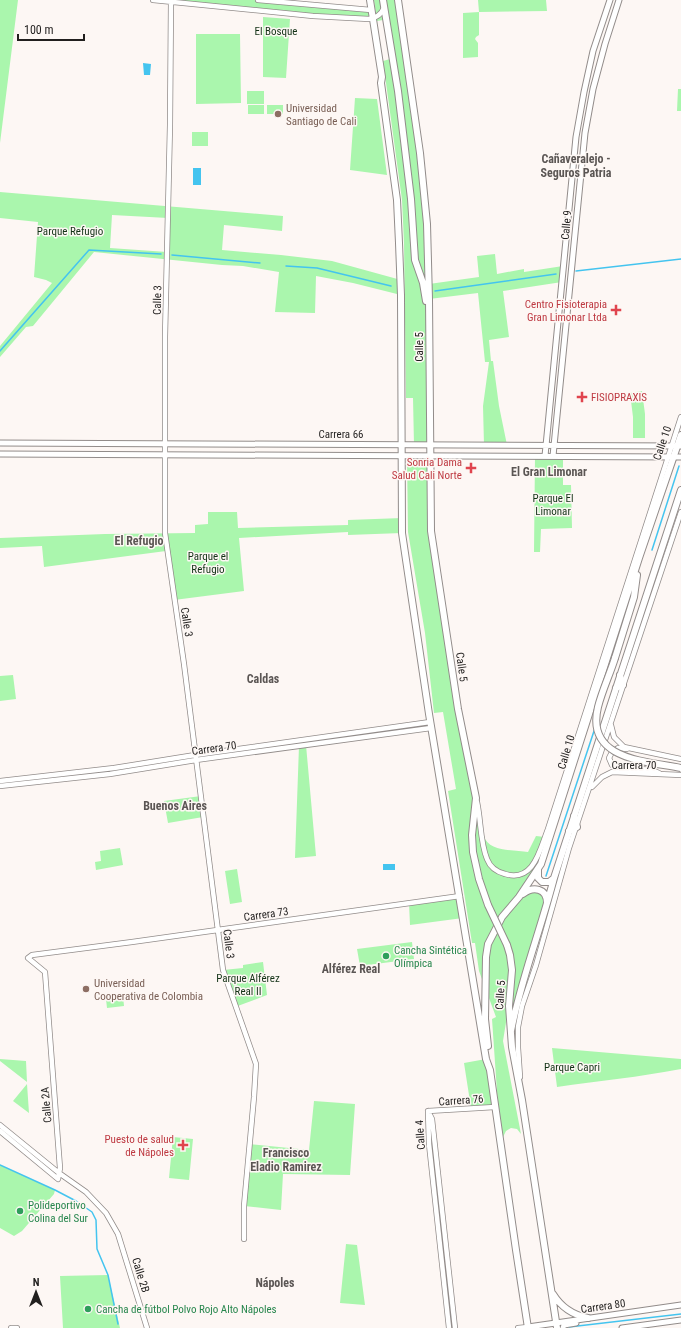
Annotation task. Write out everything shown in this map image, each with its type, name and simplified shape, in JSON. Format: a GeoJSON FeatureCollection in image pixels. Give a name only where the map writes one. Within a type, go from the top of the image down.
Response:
{"type":"FeatureCollection","features":[{"type":"Feature","properties":{"kind":"main road","name":"Calle 5"},"geometry":{"type":"LineString","coordinates":[[370,0],[382,77],[381,83],[397,200],[401,295],[402,533],[431,725],[486,1059],[490,1070],[529,1328]]}},
{"type":"Feature","properties":{"kind":"main road","name":"Calle 5"},"geometry":{"type":"LineString","coordinates":[[398,0],[425,197],[428,257],[431,531],[458,709],[476,798],[472,825],[472,843],[475,864],[488,905],[507,945],[510,955],[512,970],[509,1006],[512,1047],[522,1100],[557,1325]]}},
{"type":"Feature","properties":{"kind":"main road","name":"Calle 9"},"geometry":{"type":"LineString","coordinates":[[545,456],[576,137],[593,51],[610,0]]}},
{"type":"Feature","properties":{"kind":"main road","name":"Calle 9"},"geometry":{"type":"LineString","coordinates":[[553,456],[585,133],[593,89],[619,0]]}},
{"type":"Feature","properties":{"kind":"main road"},"geometry":{"type":"LineString","coordinates":[[384,3],[398,91],[415,260],[423,283],[429,324]]}},
{"type":"Feature","properties":{"kind":"main road"},"geometry":{"type":"LineString","coordinates":[[601,28],[605,44]]}},
{"type":"Feature","properties":{"kind":"main road"},"geometry":{"type":"LineString","coordinates":[[569,211],[576,226]]}},
{"type":"Feature","properties":{"kind":"main road"},"geometry":{"type":"LineString","coordinates":[[565,252],[575,238]]}},
{"type":"Feature","properties":{"kind":"main road","name":"Calle 10"},"geometry":{"type":"LineString","coordinates":[[490,1070],[486,1019],[487,950],[491,938],[502,917],[519,897],[538,870],[541,855],[564,795],[594,688],[681,435]]}},
{"type":"Feature","properties":{"kind":"main road","name":"Carrera 66"},"geometry":{"type":"LineString","coordinates":[[0,443],[677,446]]}},
{"type":"Feature","properties":{"kind":"main road","name":"Carrera 66"},"geometry":{"type":"LineString","coordinates":[[0,454],[674,457]]}},
{"type":"Feature","properties":{"kind":"main road"},"geometry":{"type":"LineString","coordinates":[[510,1030],[546,910],[554,878],[681,490]]}},
{"type":"Feature","properties":{"kind":"main road"},"geometry":{"type":"LineString","coordinates":[[639,558],[634,597],[597,713],[597,729],[602,740],[610,750],[623,756],[681,768]]}},
{"type":"Feature","properties":{"kind":"main road"},"geometry":{"type":"LineString","coordinates":[[653,575],[657,582]]}},
{"type":"Feature","properties":{"kind":"main road"},"geometry":{"type":"LineString","coordinates":[[646,595],[654,591]]}},
{"type":"Feature","properties":{"kind":"main road"},"geometry":{"type":"LineString","coordinates":[[616,688],[623,685],[620,675]]}},
{"type":"Feature","properties":{"kind":"main road"},"geometry":{"type":"LineString","coordinates":[[561,804],[557,797],[564,795]]}},
{"type":"Feature","properties":{"kind":"main road"},"geometry":{"type":"LineString","coordinates":[[569,831],[577,827],[574,816]]}},
{"type":"Feature","properties":{"kind":"main road"},"geometry":{"type":"LineString","coordinates":[[538,870],[538,878],[542,882],[549,882],[554,878]]}},
{"type":"Feature","properties":{"kind":"main road"},"geometry":{"type":"LineString","coordinates":[[519,897],[524,892],[532,889],[541,890],[546,897],[546,910]]}},
{"type":"Feature","properties":{"kind":"main road"},"geometry":{"type":"LineString","coordinates":[[551,1290],[566,1309],[577,1315],[588,1318]]}},
{"type":"Feature","properties":{"kind":"main road","name":"Carrera 80"},"geometry":{"type":"LineString","coordinates":[[529,1328],[557,1325],[588,1318],[681,1305]]}},
{"type":"Feature","properties":{"kind":"main road"},"geometry":{"type":"LineString","coordinates":[[563,1328],[564,1325],[583,1322],[588,1318]]}},
{"type":"Feature","properties":{"kind":"main road"},"geometry":{"type":"LineString","coordinates":[[622,1328],[681,1320]]}},
{"type":"Feature","properties":{"kind":"street"},"geometry":{"type":"LineString","coordinates":[[153,0],[313,16],[372,19],[380,14],[384,3]]}},
{"type":"Feature","properties":{"kind":"street"},"geometry":{"type":"LineString","coordinates":[[258,0],[371,10]]}},
{"type":"Feature","properties":{"kind":"street","name":"Calle 3"},"geometry":{"type":"LineString","coordinates":[[171,1],[164,444],[165,539],[184,664],[223,970],[256,1064],[244,1206],[244,1239]]}},
{"type":"Feature","properties":{"kind":"street","name":"Calle 10"},"geometry":{"type":"LineString","coordinates":[[677,446],[681,416]]}},
{"type":"Feature","properties":{"kind":"street","name":"Calle 10"},"geometry":{"type":"LineString","coordinates":[[598,677],[674,457]]}},
{"type":"Feature","properties":{"kind":"street"},"geometry":{"type":"LineString","coordinates":[[522,1100],[518,1027],[522,1006],[583,808],[681,512]]}},
{"type":"Feature","properties":{"kind":"street","name":"Calle 10"},"geometry":{"type":"LineString","coordinates":[[476,798],[486,855],[492,867],[510,875],[520,875],[527,871],[541,855],[557,797],[594,688]]}},
{"type":"Feature","properties":{"kind":"street","name":"Carrera 70"},"geometry":{"type":"LineString","coordinates":[[612,718],[614,737],[624,747],[681,758]]}},
{"type":"Feature","properties":{"kind":"street","name":"Carrera 70"},"geometry":{"type":"LineString","coordinates":[[0,781],[114,768],[431,725]]}},
{"type":"Feature","properties":{"kind":"street"},"geometry":{"type":"LineString","coordinates":[[633,749],[618,748],[614,750],[610,755],[610,762],[615,767],[653,770],[662,774]]}},
{"type":"Feature","properties":{"kind":"street","name":"Carrera 70"},"geometry":{"type":"LineString","coordinates":[[0,786],[115,773],[196,757]]}},
{"type":"Feature","properties":{"kind":"street","name":"Carrera 70"},"geometry":{"type":"LineString","coordinates":[[583,808],[593,785],[605,775],[619,772],[681,775]]}},
{"type":"Feature","properties":{"kind":"street","name":"Carrera 73"},"geometry":{"type":"LineString","coordinates":[[28,958],[32,954],[460,896]]}},
{"type":"Feature","properties":{"kind":"street","name":"Calle 2A"},"geometry":{"type":"LineString","coordinates":[[0,1131],[58,1178],[60,1168],[45,972],[28,958]]}},
{"type":"Feature","properties":{"kind":"street","name":"Carrera 76"},"geometry":{"type":"LineString","coordinates":[[428,1111],[495,1107]]}},
{"type":"Feature","properties":{"kind":"street","name":"Calle 4"},"geometry":{"type":"LineString","coordinates":[[428,1111],[429,1144],[449,1328]]}},
{"type":"Feature","properties":{"kind":"street","name":"Calle 4"},"geometry":{"type":"LineString","coordinates":[[428,1111],[432,1118],[456,1328]]}},
{"type":"Feature","properties":{"kind":"street"},"geometry":{"type":"LineString","coordinates":[[0,1125],[59,1173]]}},
{"type":"Feature","properties":{"kind":"street","name":"Calle 2B"},"geometry":{"type":"LineString","coordinates":[[59,1173],[86,1192],[106,1213],[118,1234],[146,1328]]}},
{"type":"Feature","properties":{"kind":"street"},"geometry":{"type":"LineString","coordinates":[[11,1328],[16,1328]]}},
{"type":"Feature","properties":{"kind":"street","name":"Carrera 80"},"geometry":{"type":"LineString","coordinates":[[518,1328],[529,1328]]}},
{"type":"Feature","properties":{"kind":"green space"},"geometry":{"type":"Polygon","coordinates":[[[0,0],[18,0],[0,143],[0,0]]]}},
{"type":"Feature","properties":{"kind":"green space"},"geometry":{"type":"Polygon","coordinates":[[[153,0],[258,0],[371,10],[369,19],[153,0]]]}},
{"type":"Feature","properties":{"kind":"green space"},"geometry":{"type":"Polygon","coordinates":[[[374,0],[398,0],[420,153],[429,284],[479,277],[477,256],[495,254],[497,274],[524,269],[524,272],[563,266],[562,282],[503,291],[509,337],[489,340],[491,361],[493,361],[499,406],[507,445],[484,445],[483,406],[489,362],[485,362],[478,293],[429,299],[429,445],[414,445],[413,398],[406,398],[402,200],[383,61],[390,59],[383,20],[377,21],[374,0]]]}},
{"type":"Feature","properties":{"kind":"green space"},"geometry":{"type":"Polygon","coordinates":[[[478,0],[546,0],[547,11],[479,12],[478,0]]]}},
{"type":"Feature","properties":{"kind":"green space"},"geometry":{"type":"Polygon","coordinates":[[[479,12],[479,35],[475,39],[478,43],[478,57],[463,58],[463,13],[479,12]]]}},
{"type":"Feature","properties":{"kind":"green space","name":"El Bosque"},"geometry":{"type":"Polygon","coordinates":[[[263,17],[290,19],[286,78],[263,77],[263,17]]]}},
{"type":"Feature","properties":{"kind":"green space"},"geometry":{"type":"Polygon","coordinates":[[[196,34],[240,34],[241,103],[196,104],[196,34]]]}},
{"type":"Feature","properties":{"kind":"green space"},"geometry":{"type":"Polygon","coordinates":[[[678,89],[681,89],[681,111],[677,111],[678,89]]]}},
{"type":"Feature","properties":{"kind":"green space"},"geometry":{"type":"Polygon","coordinates":[[[247,91],[264,91],[264,104],[247,104],[247,91]]]}},
{"type":"Feature","properties":{"kind":"green space"},"geometry":{"type":"Polygon","coordinates":[[[355,98],[377,99],[387,175],[350,170],[355,98]]]}},
{"type":"Feature","properties":{"kind":"green space"},"geometry":{"type":"Polygon","coordinates":[[[248,105],[264,105],[264,114],[248,114],[248,105]]]}},
{"type":"Feature","properties":{"kind":"green space"},"geometry":{"type":"Polygon","coordinates":[[[267,105],[283,105],[283,114],[267,114],[267,105]]]}},
{"type":"Feature","properties":{"kind":"green space"},"geometry":{"type":"Polygon","coordinates":[[[192,132],[208,132],[208,146],[192,146],[192,132]]]}},
{"type":"Feature","properties":{"kind":"green space","name":"Parque Refugio"},"geometry":{"type":"Polygon","coordinates":[[[0,192],[283,216],[282,231],[224,225],[222,250],[332,261],[401,280],[401,295],[353,283],[316,276],[315,313],[275,312],[279,272],[243,266],[94,252],[33,326],[26,327],[0,357],[0,346],[52,283],[34,277],[38,222],[0,218],[0,192]],[[112,215],[110,248],[167,252],[168,218],[112,215]]]}},
{"type":"Feature","properties":{"kind":"green space"},"geometry":{"type":"Polygon","coordinates":[[[642,391],[645,414],[645,438],[633,438],[633,417],[630,393],[642,391]]]}},
{"type":"Feature","properties":{"kind":"green space"},"geometry":{"type":"Polygon","coordinates":[[[407,456],[429,456],[431,531],[482,837],[484,836],[491,845],[496,848],[528,852],[536,836],[545,837],[533,866],[538,870],[521,895],[532,889],[546,897],[513,1016],[508,1010],[503,1041],[521,1134],[517,1129],[511,1128],[506,1131],[503,1137],[498,1106],[492,1019],[496,1017],[479,971],[475,943],[472,943],[448,791],[456,789],[443,712],[434,713],[425,633],[408,532],[407,456]]]}},
{"type":"Feature","properties":{"kind":"green space","name":"Parque El Limonar"},"geometry":{"type":"Polygon","coordinates":[[[535,456],[563,456],[563,485],[571,485],[572,528],[541,529],[540,552],[534,552],[535,456]]]}},
{"type":"Feature","properties":{"kind":"green space","name":"Parque el Refugio"},"geometry":{"type":"Polygon","coordinates":[[[208,512],[237,512],[238,528],[348,525],[348,520],[402,518],[402,533],[348,535],[348,532],[239,538],[244,591],[174,600],[166,551],[44,567],[42,546],[0,548],[0,538],[105,534],[195,533],[195,525],[208,524],[208,512]]]}},
{"type":"Feature","properties":{"kind":"green space"},"geometry":{"type":"Polygon","coordinates":[[[13,675],[16,699],[0,701],[0,676],[13,675]]]}},
{"type":"Feature","properties":{"kind":"green space"},"geometry":{"type":"Polygon","coordinates":[[[306,745],[316,856],[295,858],[299,746],[306,745]]]}},
{"type":"Feature","properties":{"kind":"green space"},"geometry":{"type":"Polygon","coordinates":[[[201,796],[203,817],[168,823],[164,801],[201,796]]]}},
{"type":"Feature","properties":{"kind":"green space"},"geometry":{"type":"Polygon","coordinates":[[[120,848],[123,865],[96,870],[95,862],[101,861],[100,851],[120,848]]]}},
{"type":"Feature","properties":{"kind":"green space"},"geometry":{"type":"Polygon","coordinates":[[[237,869],[242,902],[230,904],[225,871],[237,869]]]}},
{"type":"Feature","properties":{"kind":"green space"},"geometry":{"type":"Polygon","coordinates":[[[459,896],[463,918],[410,925],[409,903],[459,896]]]}},
{"type":"Feature","properties":{"kind":"green space","name":"Cancha Sintética Olímpica"},"geometry":{"type":"Polygon","coordinates":[[[412,942],[414,959],[360,966],[357,949],[412,942]]]}},
{"type":"Feature","properties":{"kind":"green space","name":"Parque Alférez Real II"},"geometry":{"type":"Polygon","coordinates":[[[263,962],[267,995],[235,1007],[223,970],[243,968],[243,965],[263,962]]]}},
{"type":"Feature","properties":{"kind":"green space"},"geometry":{"type":"Polygon","coordinates":[[[123,996],[124,1006],[107,1008],[106,999],[123,996]]]}},
{"type":"Feature","properties":{"kind":"green space","name":"Parque Capri"},"geometry":{"type":"Polygon","coordinates":[[[552,1048],[681,1059],[681,1069],[635,1077],[557,1087],[552,1048]]]}},
{"type":"Feature","properties":{"kind":"green space"},"geometry":{"type":"Polygon","coordinates":[[[0,1059],[26,1061],[27,1082],[0,1061],[0,1059]]]}},
{"type":"Feature","properties":{"kind":"green space"},"geometry":{"type":"Polygon","coordinates":[[[486,1059],[495,1107],[471,1108],[464,1063],[486,1059]]]}},
{"type":"Feature","properties":{"kind":"green space"},"geometry":{"type":"Polygon","coordinates":[[[27,1084],[29,1113],[13,1101],[27,1084]]]}},
{"type":"Feature","properties":{"kind":"green space"},"geometry":{"type":"Polygon","coordinates":[[[314,1101],[355,1104],[350,1175],[283,1174],[281,1210],[244,1206],[249,1144],[309,1150],[314,1101]]]}},
{"type":"Feature","properties":{"kind":"green space"},"geometry":{"type":"Polygon","coordinates":[[[173,1137],[193,1139],[189,1180],[169,1178],[173,1137]]]}},
{"type":"Feature","properties":{"kind":"green space","name":"Polideportivo Colina del Sur"},"geometry":{"type":"Polygon","coordinates":[[[0,1165],[55,1190],[54,1194],[22,1231],[14,1236],[0,1228],[0,1165]]]}},
{"type":"Feature","properties":{"kind":"green space"},"geometry":{"type":"Polygon","coordinates":[[[346,1244],[357,1245],[365,1305],[340,1303],[346,1244]]]}},
{"type":"Feature","properties":{"kind":"green space","name":"Cancha de fútbol Polvo Rojo Alto Nápoles"},"geometry":{"type":"Polygon","coordinates":[[[108,1275],[120,1328],[63,1328],[60,1276],[108,1275]]]}},
{"type":"Feature","properties":{"kind":"water"},"geometry":{"type":"Polygon","coordinates":[[[143,63],[151,64],[150,75],[144,75],[143,63]]]}},
{"type":"Feature","properties":{"kind":"water"},"geometry":{"type":"Polygon","coordinates":[[[193,168],[201,168],[201,185],[193,185],[193,168]]]}},
{"type":"Feature","properties":{"kind":"water"},"geometry":{"type":"Polygon","coordinates":[[[383,864],[395,864],[395,870],[383,870],[383,864]]]}},
{"type":"Feature","properties":{"kind":"waterway"},"geometry":{"type":"LineString","coordinates":[[0,351],[89,250],[161,254]]}},
{"type":"Feature","properties":{"kind":"waterway"},"geometry":{"type":"LineString","coordinates":[[172,255],[260,263]]}},
{"type":"Feature","properties":{"kind":"waterway"},"geometry":{"type":"LineString","coordinates":[[576,271],[681,259]]}},
{"type":"Feature","properties":{"kind":"waterway"},"geometry":{"type":"LineString","coordinates":[[286,266],[317,268],[391,286]]}},
{"type":"Feature","properties":{"kind":"waterway"},"geometry":{"type":"LineString","coordinates":[[435,291],[556,274]]}},
{"type":"Feature","properties":{"kind":"waterway"},"geometry":{"type":"LineString","coordinates":[[652,550],[679,466]]}},
{"type":"Feature","properties":{"kind":"waterway"},"geometry":{"type":"LineString","coordinates":[[546,876],[595,728]]}},
{"type":"Feature","properties":{"kind":"waterway"},"geometry":{"type":"LineString","coordinates":[[0,1165],[55,1190],[76,1201],[92,1212],[96,1220],[97,1249],[108,1275],[118,1324]]}},
{"type":"Feature","properties":{"kind":"waterway"},"geometry":{"type":"LineString","coordinates":[[569,1327],[681,1314]]}},
{"type":"Feature","properties":{"kind":"place","name":"Universidad Santiago de Cali"},"geometry":{"type":"Point","coordinates":[278,114]}},
{"type":"Feature","properties":{"kind":"place","name":"Centro Fisioterapia Gran Limonar Ltda"},"geometry":{"type":"Point","coordinates":[616,310]}},
{"type":"Feature","properties":{"kind":"place","name":"FISIOPRAXIS"},"geometry":{"type":"Point","coordinates":[582,397]}},
{"type":"Feature","properties":{"kind":"place","name":"Sonria Dama Salud Cali Norte"},"geometry":{"type":"Point","coordinates":[471,468]}},
{"type":"Feature","properties":{"kind":"place","name":"Cancha Sintética Olímpica"},"geometry":{"type":"Point","coordinates":[386,956]}},
{"type":"Feature","properties":{"kind":"place","name":"Universidad Cooperativa de Colombia"},"geometry":{"type":"Point","coordinates":[86,989]}},
{"type":"Feature","properties":{"kind":"place","name":"Puesto de salud de Nápoles"},"geometry":{"type":"Point","coordinates":[183,1145]}},
{"type":"Feature","properties":{"kind":"place","name":"Polideportivo Colina del Sur"},"geometry":{"type":"Point","coordinates":[20,1211]}},
{"type":"Feature","properties":{"kind":"place","name":"Cancha de fútbol Polvo Rojo Alto Nápoles"},"geometry":{"type":"Point","coordinates":[88,1309]}},
{"type":"Feature","properties":{"kind":"district","name":"Cañaveralejo - Seguros Patria"},"geometry":{"type":"Point","coordinates":[576,166]}},
{"type":"Feature","properties":{"kind":"district","name":"El Gran Limonar"},"geometry":{"type":"Point","coordinates":[549,472]}},
{"type":"Feature","properties":{"kind":"district","name":"El Refugio"},"geometry":{"type":"Point","coordinates":[139,541]}},
{"type":"Feature","properties":{"kind":"district","name":"Caldas"},"geometry":{"type":"Point","coordinates":[263,679]}},
{"type":"Feature","properties":{"kind":"district","name":"Buenos Aires"},"geometry":{"type":"Point","coordinates":[175,806]}},
{"type":"Feature","properties":{"kind":"district","name":"Alférez Real"},"geometry":{"type":"Point","coordinates":[351,969]}},
{"type":"Feature","properties":{"kind":"district","name":"Francisco Eladio Ramirez"},"geometry":{"type":"Point","coordinates":[286,1160]}},
{"type":"Feature","properties":{"kind":"district","name":"Nápoles"},"geometry":{"type":"Point","coordinates":[275,1283]}}]}
